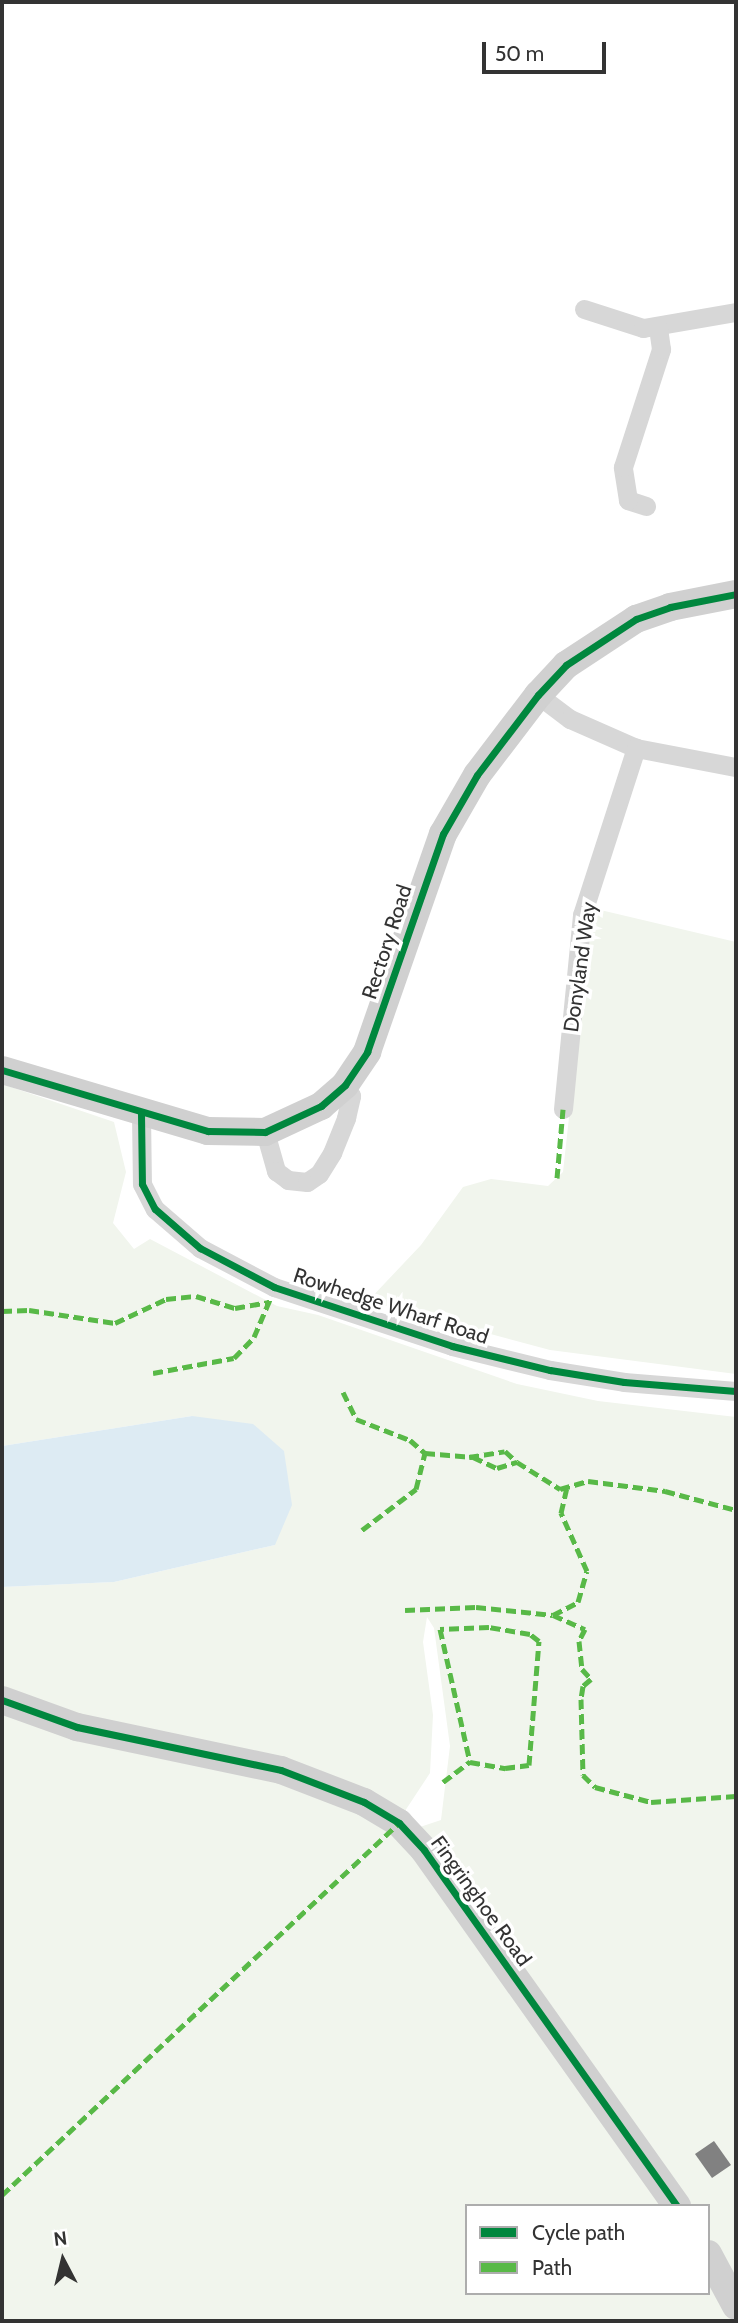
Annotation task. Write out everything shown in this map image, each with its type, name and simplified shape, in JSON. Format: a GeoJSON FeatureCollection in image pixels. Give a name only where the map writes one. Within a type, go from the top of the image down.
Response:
{"type":"FeatureCollection","features":[{"type":"Feature","properties":{"kind":"street"},"geometry":{"type":"LineString","coordinates":[[584,309],[643,328],[736,312]]}},
{"type":"Feature","properties":{"kind":"street"},"geometry":{"type":"LineString","coordinates":[[630,505],[623,467],[661,349],[658,327]]}},
{"type":"Feature","properties":{"kind":"street","name":"Rectory Road"},"geometry":{"type":"LineString","coordinates":[[2,1070],[141,1114],[208,1131],[265,1132],[296,1122],[345,1085],[367,1052],[443,834],[477,775],[538,695],[566,664],[636,620],[670,607],[736,594]]}},
{"type":"Feature","properties":{"kind":"street"},"geometry":{"type":"LineString","coordinates":[[538,695],[570,719],[636,748],[736,767]]}},
{"type":"Feature","properties":{"kind":"street","name":"Donyland Way"},"geometry":{"type":"LineString","coordinates":[[563,1109],[582,915],[636,748]]}},
{"type":"Feature","properties":{"kind":"street"},"geometry":{"type":"LineString","coordinates":[[265,1132],[276,1171],[288,1180],[307,1182],[332,1153],[351,1096],[345,1085]]}},
{"type":"Feature","properties":{"kind":"street","name":"Rowhedge Wharf Road"},"geometry":{"type":"LineString","coordinates":[[141,1114],[142,1184],[155,1209],[200,1248],[274,1287],[452,1346],[550,1370],[624,1382],[736,1391]]}},
{"type":"Feature","properties":{"kind":"street","name":"Fingringhoe Road"},"geometry":{"type":"LineString","coordinates":[[2,1700],[77,1727],[281,1770],[364,1802],[399,1822],[424,1850],[676,2204]]}},
{"type":"Feature","properties":{"kind":"street"},"geometry":{"type":"LineString","coordinates":[[710,2258],[736,2306]]}},
{"type":"Feature","properties":{"kind":"shaded area"},"geometry":{"type":"Polygon","coordinates":[[[592,908],[736,942],[736,1374],[550,1350],[368,1301],[421,1245],[463,1187],[491,1179],[548,1186],[563,1172],[592,908]]]}},
{"type":"Feature","properties":{"kind":"shaded area"},"geometry":{"type":"Polygon","coordinates":[[[2,1084],[114,1122],[126,1172],[113,1223],[134,1249],[150,1239],[277,1306],[318,1315],[517,1384],[598,1401],[736,1417],[736,2321],[2,2321],[2,1587],[114,1582],[275,1545],[192,1416],[2,1446],[2,1084]],[[427,1617],[423,1642],[433,1715],[430,1773],[405,1811],[417,1828],[441,1820],[450,1746],[434,1628],[427,1617]]]}},
{"type":"Feature","properties":{"kind":"shaded area"},"geometry":{"type":"Polygon","coordinates":[[[192,1416],[253,1424],[284,1451],[292,1505],[275,1545],[114,1582],[2,1587],[2,1446],[192,1416]]]}},
{"type":"Feature","properties":{"kind":"building"},"geometry":{"type":"Polygon","coordinates":[[[714,2141],[731,2165],[712,2178],[695,2154],[714,2141]]]}},
{"type":"Feature","properties":{"kind":"marked path"},"geometry":{"type":"LineString","coordinates":[[557,1178],[563,1109]]}},
{"type":"Feature","properties":{"kind":"marked path"},"geometry":{"type":"LineString","coordinates":[[2,1311],[29,1310],[115,1323],[166,1299],[196,1296],[235,1308],[268,1302]]}},
{"type":"Feature","properties":{"kind":"marked path"},"geometry":{"type":"LineString","coordinates":[[153,1373],[234,1358],[254,1337],[271,1297]]}},
{"type":"Feature","properties":{"kind":"marked path"},"geometry":{"type":"LineString","coordinates":[[343,1392],[356,1419],[410,1440],[425,1453],[473,1457],[497,1468],[517,1462],[560,1489],[588,1481],[665,1491],[736,1510]]}},
{"type":"Feature","properties":{"kind":"marked path"},"geometry":{"type":"LineString","coordinates":[[469,1457],[505,1451],[517,1462]]}},
{"type":"Feature","properties":{"kind":"marked path"},"geometry":{"type":"LineString","coordinates":[[362,1530],[416,1489],[425,1453]]}},
{"type":"Feature","properties":{"kind":"marked path"},"geometry":{"type":"LineString","coordinates":[[405,1610],[476,1607],[553,1615],[578,1602],[587,1571],[561,1513],[567,1487]]}},
{"type":"Feature","properties":{"kind":"marked path"},"geometry":{"type":"LineString","coordinates":[[553,1615],[585,1629],[579,1641],[582,1669],[591,1679],[583,1686],[581,1699],[583,1775],[595,1787],[651,1802],[736,1796]]}},
{"type":"Feature","properties":{"kind":"marked path"},"geometry":{"type":"LineString","coordinates":[[443,1782],[470,1762],[505,1768],[529,1765],[539,1641],[530,1634],[489,1627],[440,1629],[470,1762]]}},
{"type":"Feature","properties":{"kind":"marked path"},"geometry":{"type":"LineString","coordinates":[[2,2195],[399,1823]]}},
{"type":"Feature","properties":{"kind":"cycle path"},"geometry":{"type":"LineString","coordinates":[[2,1070],[208,1131],[265,1132],[321,1106],[345,1085],[367,1052],[443,834],[477,775],[538,695],[566,665],[636,619],[670,607],[736,594]]}},
{"type":"Feature","properties":{"kind":"cycle path"},"geometry":{"type":"LineString","coordinates":[[141,1114],[142,1184],[155,1209],[200,1248],[274,1287],[452,1346],[550,1370],[624,1382],[736,1391]]}},
{"type":"Feature","properties":{"kind":"cycle path"},"geometry":{"type":"LineString","coordinates":[[2,1700],[77,1727],[281,1770],[364,1802],[399,1823],[424,1850],[676,2204]]}}]}
